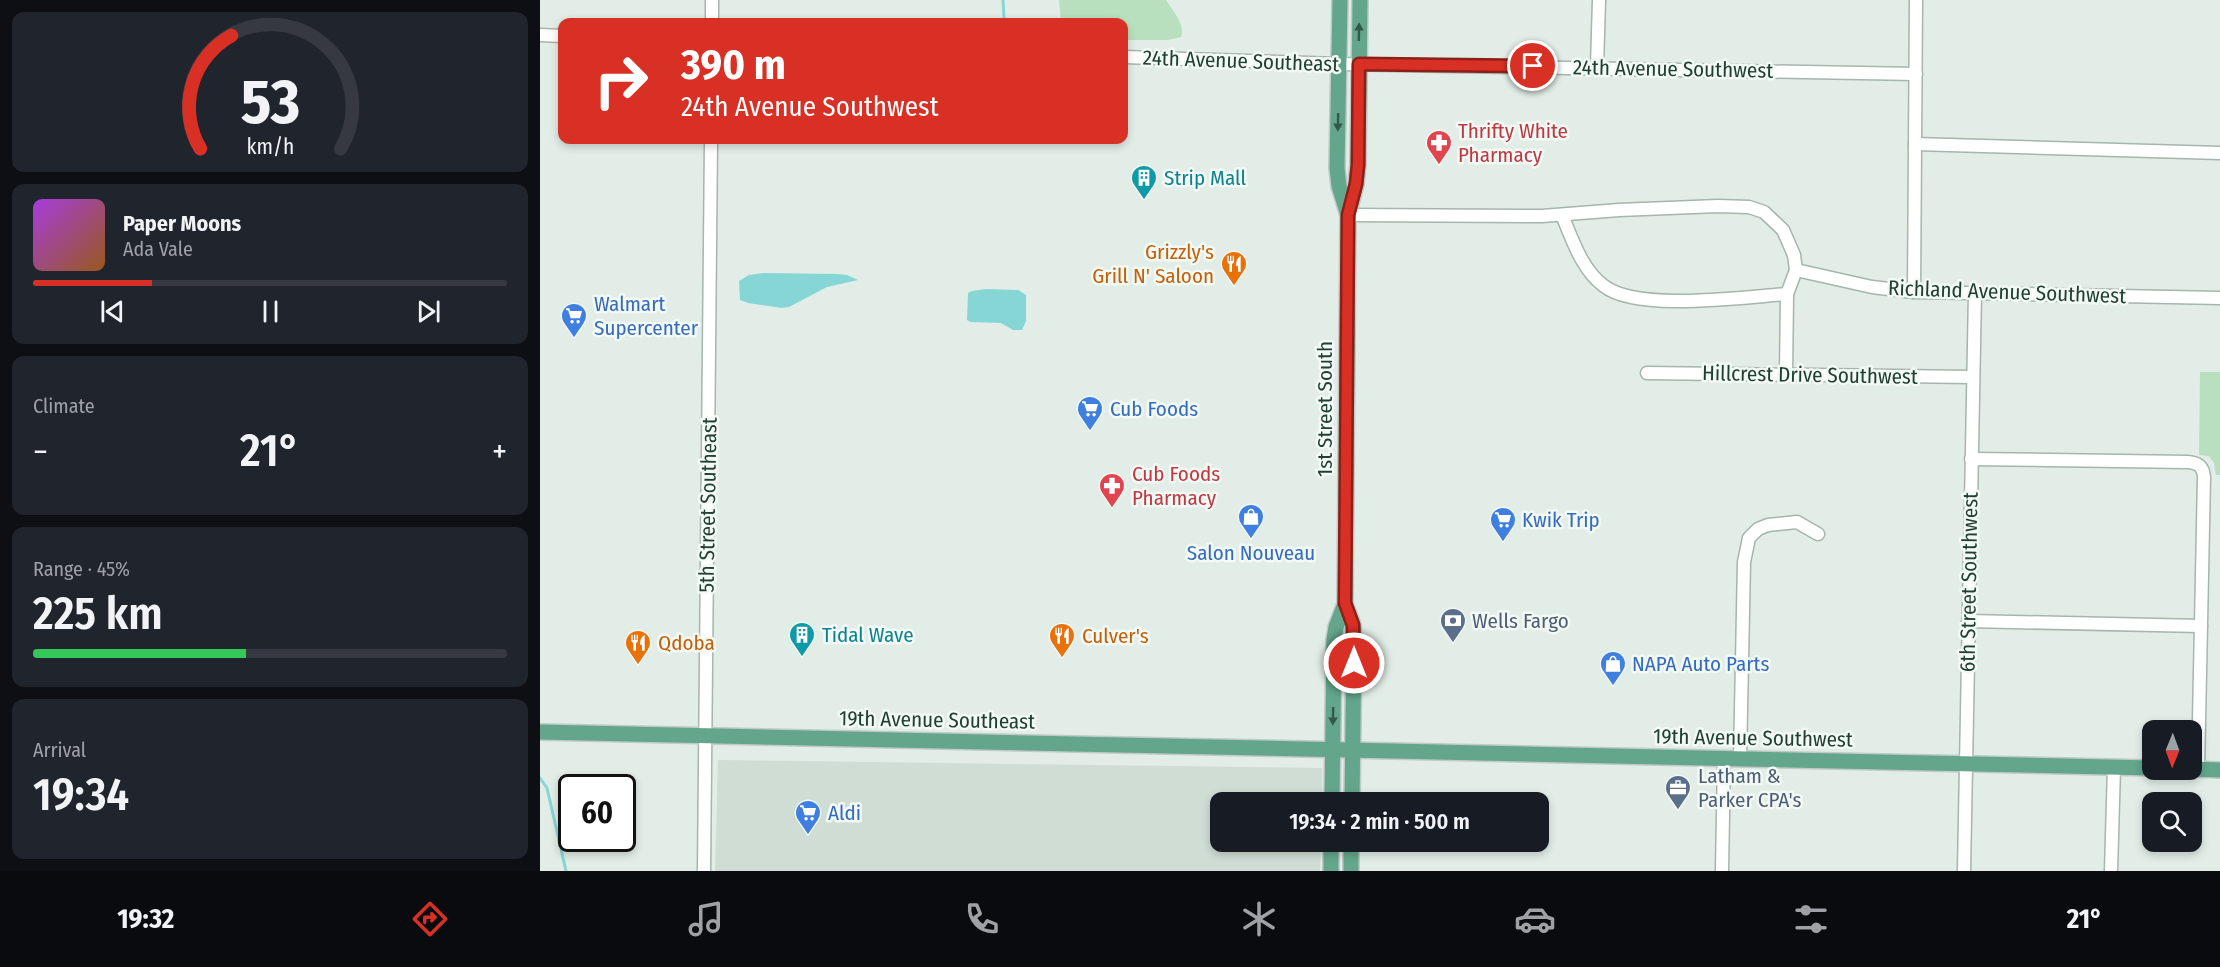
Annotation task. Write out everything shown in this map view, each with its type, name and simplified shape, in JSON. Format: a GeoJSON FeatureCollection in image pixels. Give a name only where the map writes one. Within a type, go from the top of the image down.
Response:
{"type":"FeatureCollection","features":[{"type":"Feature","properties":{"kind":"main road","name":"1st Street South"},"geometry":{"type":"LineString","coordinates":[[1340,0],[1337,168],[1339,186],[1348,215]]}},
{"type":"Feature","properties":{"kind":"main road","name":"1st Street South"},"geometry":{"type":"LineString","coordinates":[[1352,792],[1354,641],[1353,625],[1345,603],[1348,215],[1358,172],[1360,0]]}},
{"type":"Feature","properties":{"kind":"main road","name":"1st Street South"},"geometry":{"type":"LineString","coordinates":[[1332,792],[1334,640],[1338,618],[1345,603]]}},
{"type":"Feature","properties":{"kind":"main road","name":"19th Avenue Southeast"},"geometry":{"type":"LineString","coordinates":[[540,732],[1352,751]]}},
{"type":"Feature","properties":{"kind":"main road","name":"19th Avenue Southwest"},"geometry":{"type":"LineString","coordinates":[[1352,751],[2142,768]]}},
{"type":"Feature","properties":{"kind":"main road"},"geometry":{"type":"LineString","coordinates":[[2202,769],[2220,770]]}},
{"type":"Feature","properties":{"kind":"main road"},"geometry":{"type":"LineString","coordinates":[[1331,852],[1331,871]]}},
{"type":"Feature","properties":{"kind":"main road"},"geometry":{"type":"LineString","coordinates":[[1351,852],[1351,871]]}},
{"type":"Feature","properties":{"kind":"street"},"geometry":{"type":"LineString","coordinates":[[712,0],[712,18]]}},
{"type":"Feature","properties":{"kind":"street"},"geometry":{"type":"LineString","coordinates":[[1597,67],[1599,0]]}},
{"type":"Feature","properties":{"kind":"street"},"geometry":{"type":"LineString","coordinates":[[1914,292],[1916,0]]}},
{"type":"Feature","properties":{"kind":"street"},"geometry":{"type":"LineString","coordinates":[[540,35],[558,36]]}},
{"type":"Feature","properties":{"kind":"street","name":"24th Avenue Southeast"},"geometry":{"type":"LineString","coordinates":[[1128,57],[1359,64]]}},
{"type":"Feature","properties":{"kind":"street","name":"24th Avenue Southwest"},"geometry":{"type":"LineString","coordinates":[[1359,64],[1916,74]]}},
{"type":"Feature","properties":{"kind":"street","name":"5th Street Southeast"},"geometry":{"type":"LineString","coordinates":[[704,871],[711,144]]}},
{"type":"Feature","properties":{"kind":"street"},"geometry":{"type":"LineString","coordinates":[[1915,144],[2220,153]]}},
{"type":"Feature","properties":{"kind":"street"},"geometry":{"type":"LineString","coordinates":[[1348,215],[1562,215],[1718,206],[1749,207],[1764,212],[1783,230],[1794,255],[1797,270],[1787,294],[1785,375]]}},
{"type":"Feature","properties":{"kind":"street"},"geometry":{"type":"LineString","coordinates":[[1562,215],[1576,250],[1591,272],[1604,287],[1619,294],[1663,302],[1787,294]]}},
{"type":"Feature","properties":{"kind":"street","name":"Richland Avenue Southwest"},"geometry":{"type":"LineString","coordinates":[[1797,270],[1872,287],[1914,292],[2220,298]]}},
{"type":"Feature","properties":{"kind":"street","name":"6th Street Southwest"},"geometry":{"type":"LineString","coordinates":[[1964,871],[1975,292]]}},
{"type":"Feature","properties":{"kind":"street","name":"Hillcrest Drive Southwest"},"geometry":{"type":"LineString","coordinates":[[1647,373],[1972,376]]}},
{"type":"Feature","properties":{"kind":"street"},"geometry":{"type":"LineString","coordinates":[[1971,459],[2188,462],[2200,465],[2204,477],[2197,720]]}},
{"type":"Feature","properties":{"kind":"street"},"geometry":{"type":"LineString","coordinates":[[1722,871],[1732,759],[1746,542],[1758,529],[1778,522],[1797,522],[1818,534]]}},
{"type":"Feature","properties":{"kind":"street"},"geometry":{"type":"LineString","coordinates":[[1968,621],[2201,626]]}},
{"type":"Feature","properties":{"kind":"street"},"geometry":{"type":"LineString","coordinates":[[2111,871],[2114,767]]}},
{"type":"Feature","properties":{"kind":"shaded area"},"geometry":{"type":"Polygon","coordinates":[[[718,760],[1322,768],[1322,792],[1210,792],[1210,852],[1321,852],[1320,871],[715,871],[718,760]]]}},
{"type":"Feature","properties":{"kind":"green space"},"geometry":{"type":"Polygon","coordinates":[[[1059,0],[1166,0],[1180,23],[1182,32],[1181,37],[1168,40],[1128,40],[1128,18],[1061,18],[1059,0]]]}},
{"type":"Feature","properties":{"kind":"green space"},"geometry":{"type":"Polygon","coordinates":[[[2200,372],[2220,372],[2220,475],[2216,475],[2214,463],[2209,456],[2199,455],[2200,372]]]}},
{"type":"Feature","properties":{"kind":"water"},"geometry":{"type":"Polygon","coordinates":[[[763,273],[837,274],[858,280],[827,287],[789,307],[781,308],[740,300],[739,281],[749,275],[763,273]]]}},
{"type":"Feature","properties":{"kind":"water"},"geometry":{"type":"Polygon","coordinates":[[[986,289],[1018,290],[1026,295],[1026,321],[1022,330],[1013,330],[1001,323],[967,320],[968,293],[986,289]]]}},
{"type":"Feature","properties":{"kind":"waterway"},"geometry":{"type":"LineString","coordinates":[[1003,0],[1004,18]]}},
{"type":"Feature","properties":{"kind":"waterway"},"geometry":{"type":"LineString","coordinates":[[540,778],[547,788],[566,871]]}},
{"type":"Feature","properties":{"kind":"place","name":"Thrifty White Pharmacy"},"geometry":{"type":"Point","coordinates":[1439,166]}},
{"type":"Feature","properties":{"kind":"place","name":"Strip Mall"},"geometry":{"type":"Point","coordinates":[1144,201]}},
{"type":"Feature","properties":{"kind":"place","name":"Grizzly's Grill N' Saloon"},"geometry":{"type":"Point","coordinates":[1234,287]}},
{"type":"Feature","properties":{"kind":"place","name":"Walmart Supercenter"},"geometry":{"type":"Point","coordinates":[574,339]}},
{"type":"Feature","properties":{"kind":"place","name":"Cub Foods"},"geometry":{"type":"Point","coordinates":[1090,432]}},
{"type":"Feature","properties":{"kind":"place","name":"Cub Foods Pharmacy"},"geometry":{"type":"Point","coordinates":[1112,509]}},
{"type":"Feature","properties":{"kind":"place","name":"Salon Nouveau"},"geometry":{"type":"Point","coordinates":[1251,540]}},
{"type":"Feature","properties":{"kind":"place","name":"Kwik Trip"},"geometry":{"type":"Point","coordinates":[1503,543]}},
{"type":"Feature","properties":{"kind":"place","name":"Wells Fargo"},"geometry":{"type":"Point","coordinates":[1453,644]}},
{"type":"Feature","properties":{"kind":"place","name":"Tidal Wave"},"geometry":{"type":"Point","coordinates":[802,658]}},
{"type":"Feature","properties":{"kind":"place","name":"Culver's"},"geometry":{"type":"Point","coordinates":[1062,659]}},
{"type":"Feature","properties":{"kind":"place","name":"Qdoba"},"geometry":{"type":"Point","coordinates":[638,666]}},
{"type":"Feature","properties":{"kind":"place","name":"NAPA Auto Parts"},"geometry":{"type":"Point","coordinates":[1613,687]}},
{"type":"Feature","properties":{"kind":"place","name":"Latham & Parker CPA's"},"geometry":{"type":"Point","coordinates":[1678,811]}},
{"type":"Feature","properties":{"kind":"place","name":"Aldi"},"geometry":{"type":"Point","coordinates":[808,836]}},
{"type":"Feature","properties":{"kind":"route"},"geometry":{"type":"LineString","coordinates":[[1354,663],[1353,625],[1345,603],[1347,296],[1348,215],[1358,165],[1359,64],[1533,66]]}}]}
